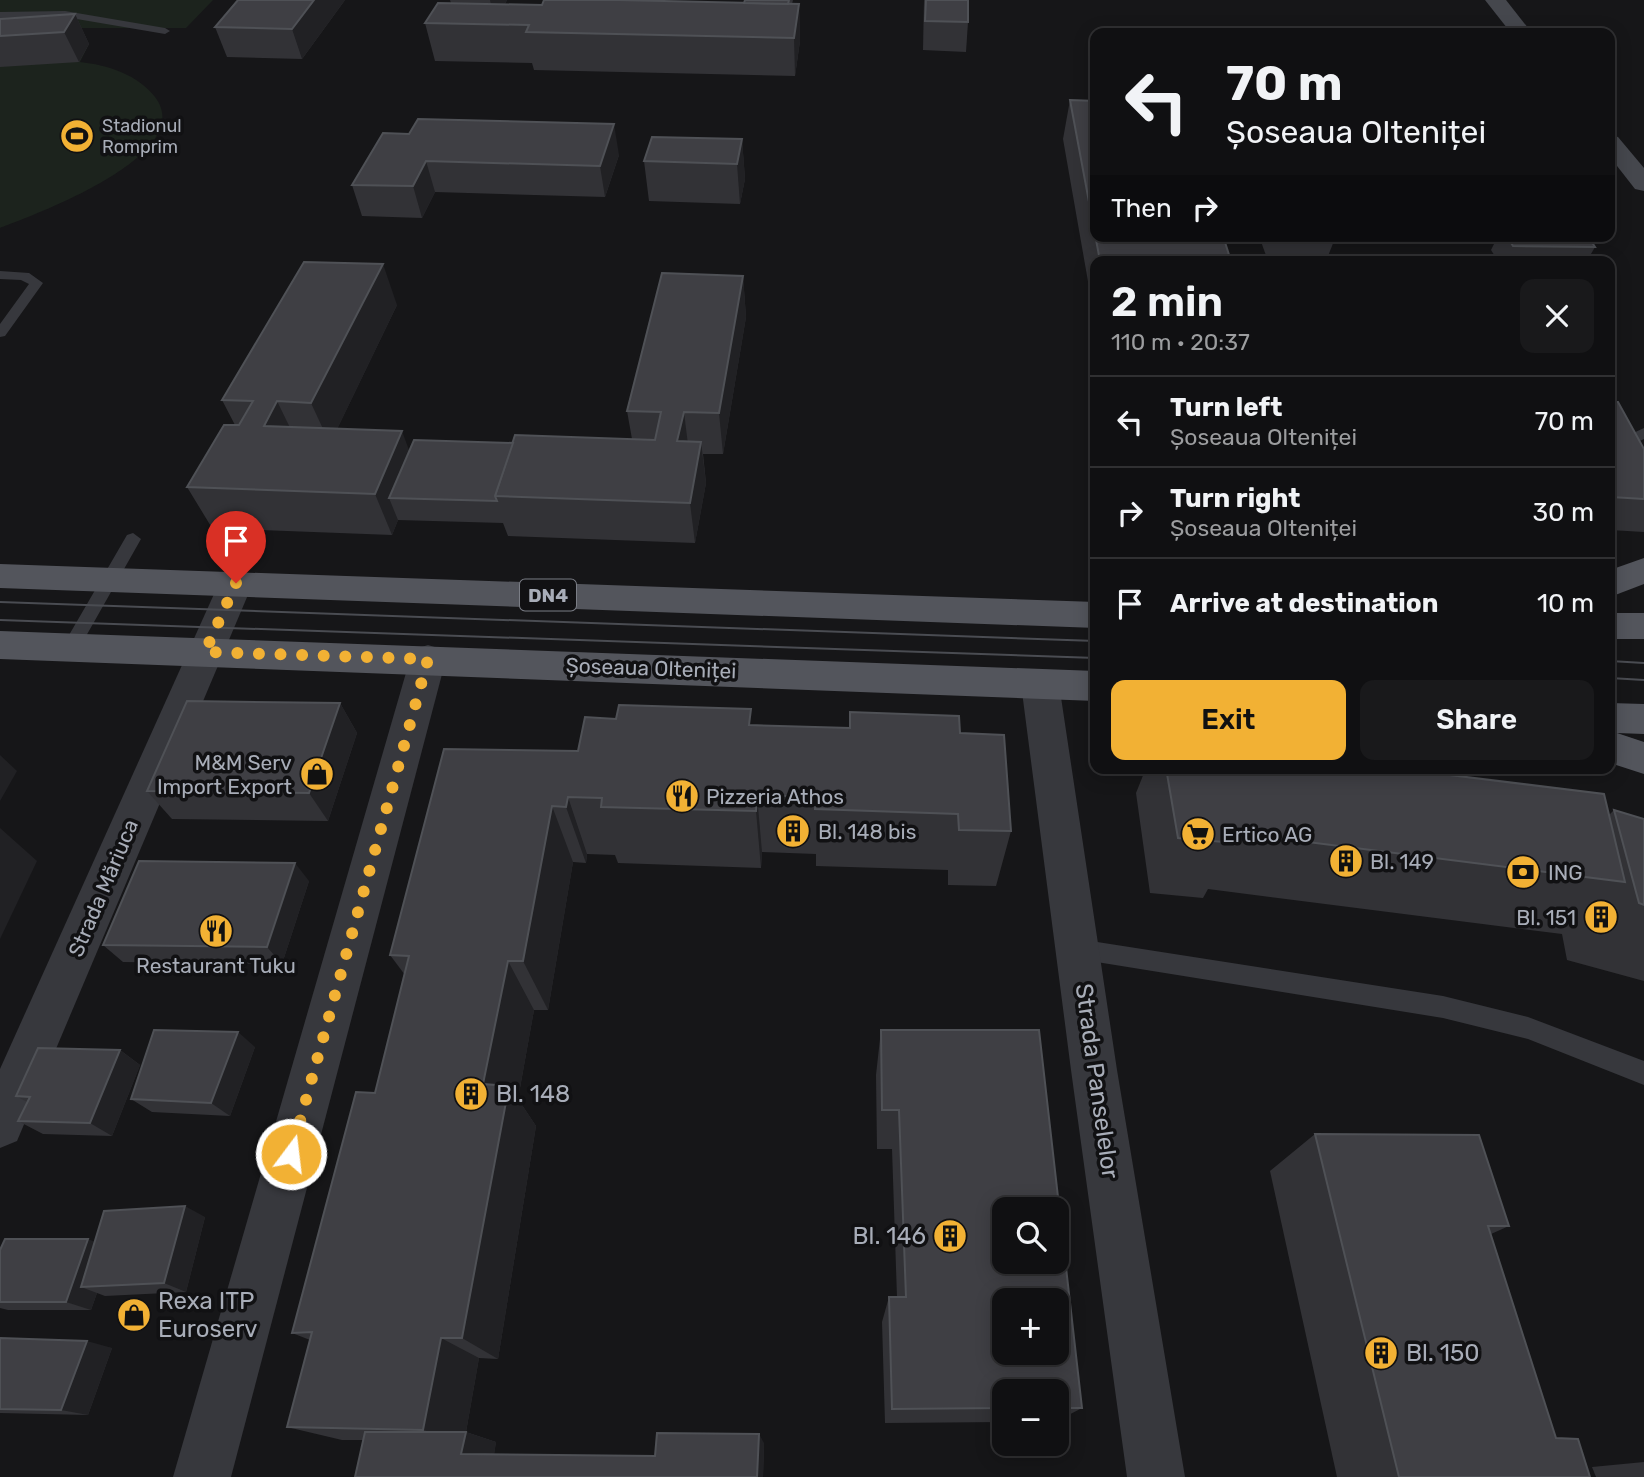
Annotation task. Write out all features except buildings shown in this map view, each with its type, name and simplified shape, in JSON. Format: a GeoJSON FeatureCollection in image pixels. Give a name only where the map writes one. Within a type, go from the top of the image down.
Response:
{"type":"FeatureCollection","features":[{"type":"Feature","properties":{"kind":"main road"},"geometry":{"type":"LineString","coordinates":[[1495,0],[1518,28]]}},
{"type":"Feature","properties":{"kind":"main road"},"geometry":{"type":"LineString","coordinates":[[1615,148],[1644,184]]}},
{"type":"Feature","properties":{"kind":"main road"},"geometry":{"type":"LineString","coordinates":[[1615,582],[1644,570]]}},
{"type":"Feature","properties":{"kind":"main road","name":"DN4"},"geometry":{"type":"LineString","coordinates":[[0,576],[1090,615]]}},
{"type":"Feature","properties":{"kind":"main road"},"geometry":{"type":"LineString","coordinates":[[1615,626],[1644,626]]}},
{"type":"Feature","properties":{"kind":"main road","name":"Șoseaua Olteniței"},"geometry":{"type":"LineString","coordinates":[[0,645],[1090,686]]}},
{"type":"Feature","properties":{"kind":"main road"},"geometry":{"type":"LineString","coordinates":[[1615,718],[1644,719]]}},
{"type":"Feature","properties":{"kind":"main road"},"geometry":{"type":"LineString","coordinates":[[1615,749],[1644,758]]}},
{"type":"Feature","properties":{"kind":"street"},"geometry":{"type":"LineString","coordinates":[[205,652],[236,583]]}},
{"type":"Feature","properties":{"kind":"street","name":"Strada Măriuca"},"geometry":{"type":"LineString","coordinates":[[0,1124],[205,652]]}},
{"type":"Feature","properties":{"kind":"street"},"geometry":{"type":"LineString","coordinates":[[202,1477],[428,659]]}},
{"type":"Feature","properties":{"kind":"street","name":"Strada Panselelor"},"geometry":{"type":"LineString","coordinates":[[1041,684],[1156,1477]]}},
{"type":"Feature","properties":{"kind":"lane"},"geometry":{"type":"LineString","coordinates":[[0,15],[65,14],[165,31]]}},
{"type":"Feature","properties":{"kind":"lane"},"geometry":{"type":"LineString","coordinates":[[0,275],[24,276],[36,283],[0,333]]}},
{"type":"Feature","properties":{"kind":"lane"},"geometry":{"type":"LineString","coordinates":[[1615,448],[1644,433]]}},
{"type":"Feature","properties":{"kind":"lane"},"geometry":{"type":"LineString","coordinates":[[71,647],[133,539]]}},
{"type":"Feature","properties":{"kind":"lane"},"geometry":{"type":"LineString","coordinates":[[1078,949],[1443,1007],[1528,1028],[1644,1073]]}},
{"type":"Feature","properties":{"kind":"shaded area"},"geometry":{"type":"Polygon","coordinates":[[[0,0],[213,0],[186,28],[59,28],[0,33],[0,0]]]}},
{"type":"Feature","properties":{"kind":"shaded area","name":"Stadionul Romprim"},"geometry":{"type":"Polygon","coordinates":[[[89,44],[80,62],[121,72],[139,82],[155,97],[162,118],[154,140],[135,160],[107,179],[76,196],[0,228],[0,49],[89,44]]]}},
{"type":"Feature","properties":{"kind":"tram line"},"geometry":{"type":"LineString","coordinates":[[0,602],[1090,641]]}},
{"type":"Feature","properties":{"kind":"tram line"},"geometry":{"type":"LineString","coordinates":[[0,620],[1090,658]]}},
{"type":"Feature","properties":{"kind":"tram line"},"geometry":{"type":"LineString","coordinates":[[1615,661],[1644,663]]}},
{"type":"Feature","properties":{"kind":"tram line"},"geometry":{"type":"LineString","coordinates":[[1615,678],[1644,680]]}},
{"type":"Feature","properties":{"kind":"place","name":"Stadionul Romprim"},"geometry":{"type":"Point","coordinates":[77,136]}},
{"type":"Feature","properties":{"kind":"place","name":"M&M Serv Import Export"},"geometry":{"type":"Point","coordinates":[317,774]}},
{"type":"Feature","properties":{"kind":"place","name":"Pizzeria Athos"},"geometry":{"type":"Point","coordinates":[682,796]}},
{"type":"Feature","properties":{"kind":"place","name":"Bl. 148 bis"},"geometry":{"type":"Point","coordinates":[793,831]}},
{"type":"Feature","properties":{"kind":"place","name":"Ertico AG"},"geometry":{"type":"Point","coordinates":[1198,834]}},
{"type":"Feature","properties":{"kind":"place","name":"Bl. 149"},"geometry":{"type":"Point","coordinates":[1346,861]}},
{"type":"Feature","properties":{"kind":"place","name":"ING"},"geometry":{"type":"Point","coordinates":[1523,872]}},
{"type":"Feature","properties":{"kind":"place","name":"Bl. 151"},"geometry":{"type":"Point","coordinates":[1601,917]}},
{"type":"Feature","properties":{"kind":"place","name":"Restaurant Tuku"},"geometry":{"type":"Point","coordinates":[216,931]}},
{"type":"Feature","properties":{"kind":"place","name":"Bl. 148"},"geometry":{"type":"Point","coordinates":[471,1094]}},
{"type":"Feature","properties":{"kind":"place","name":"Bl. 146"},"geometry":{"type":"Point","coordinates":[950,1236]}},
{"type":"Feature","properties":{"kind":"place","name":"Rexa ITP Euroserv"},"geometry":{"type":"Point","coordinates":[134,1315]}},
{"type":"Feature","properties":{"kind":"place","name":"Bl. 150"},"geometry":{"type":"Point","coordinates":[1381,1353]}},
{"type":"Feature","properties":{"kind":"route"},"geometry":{"type":"LineString","coordinates":[[236,583],[205,652],[428,659],[291,1154]]}}]}
